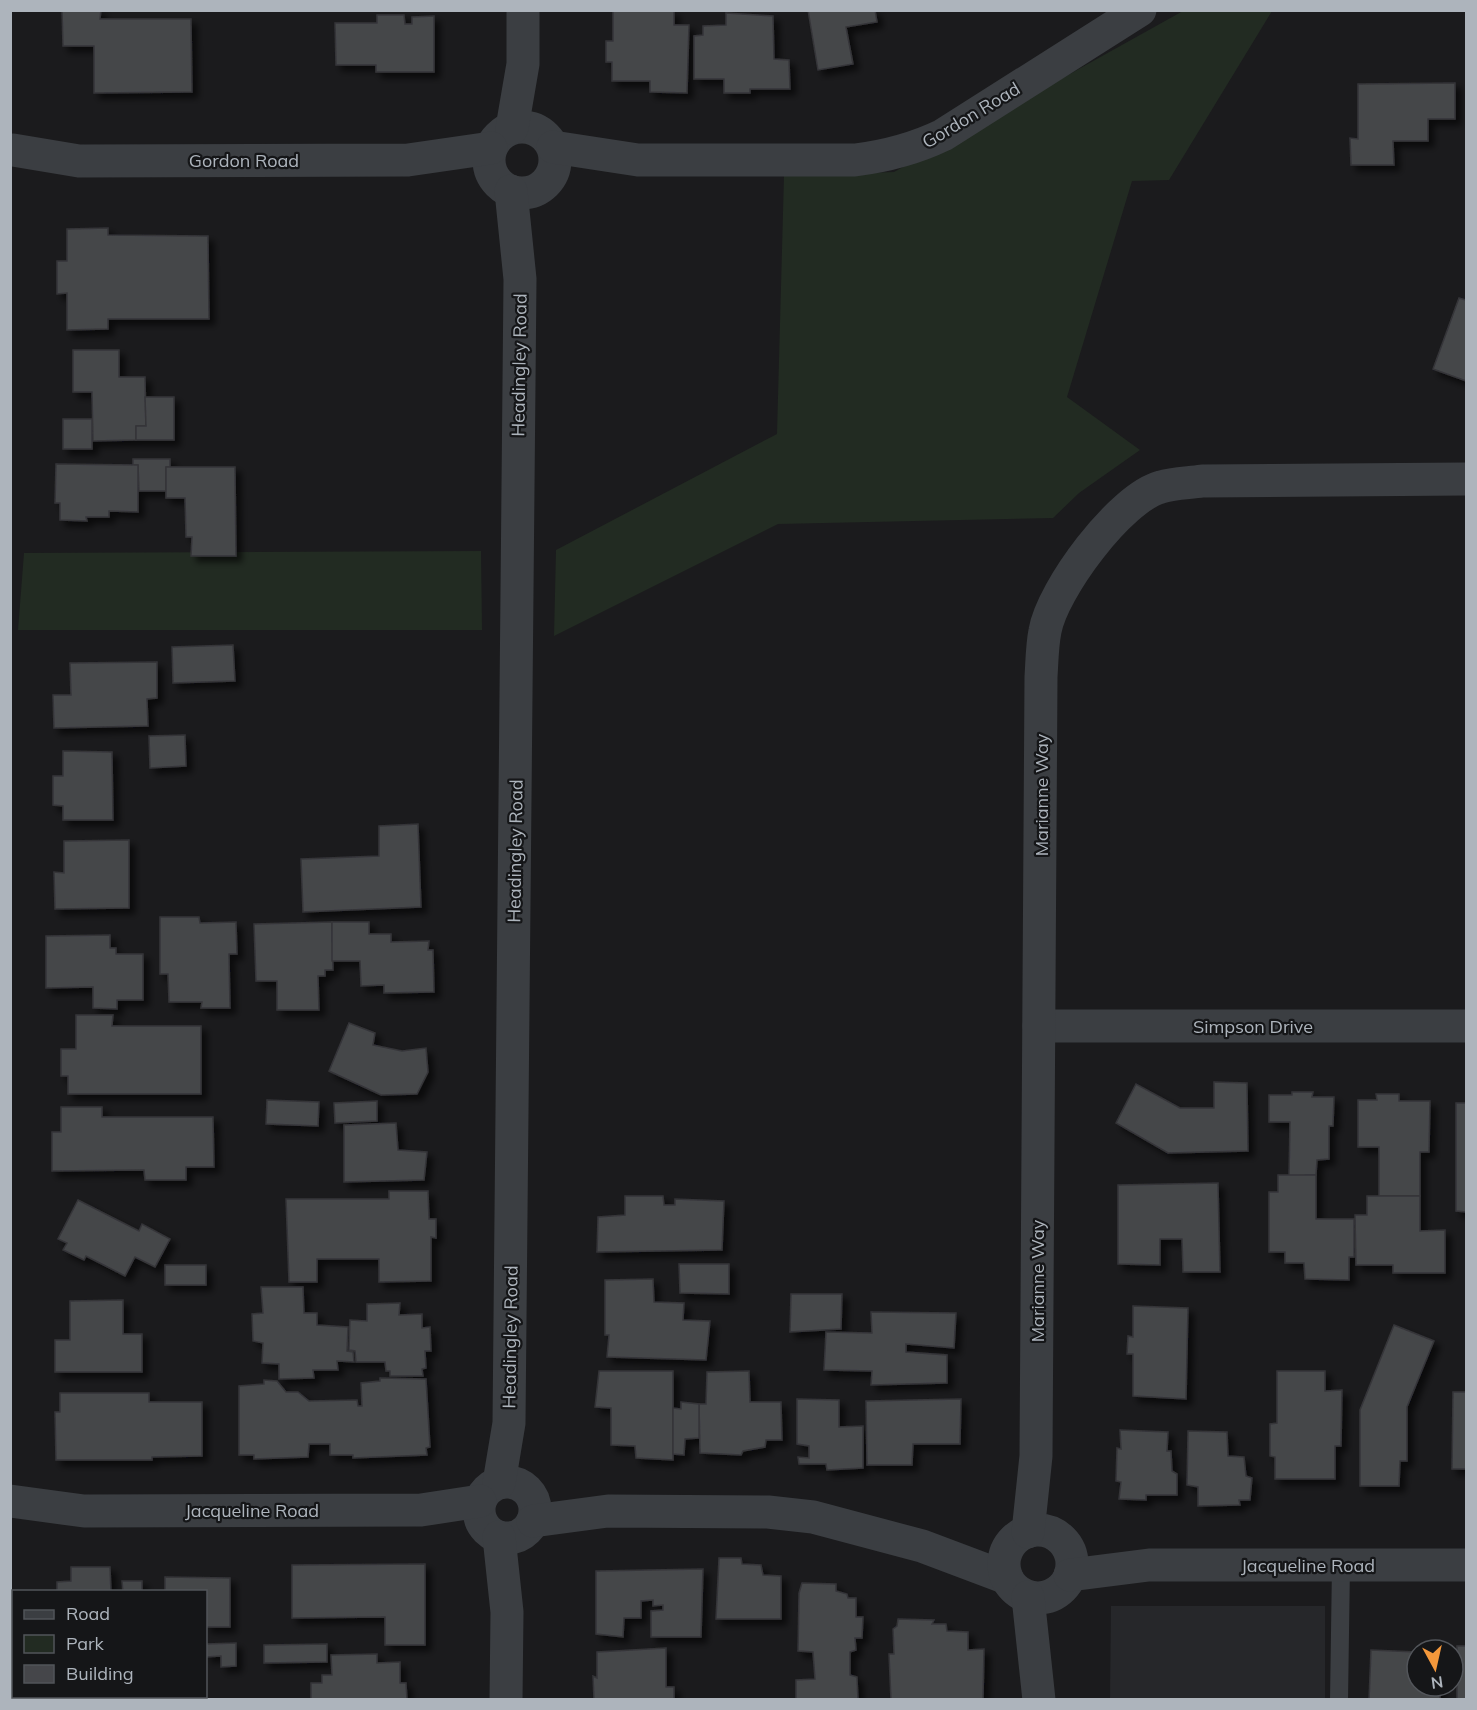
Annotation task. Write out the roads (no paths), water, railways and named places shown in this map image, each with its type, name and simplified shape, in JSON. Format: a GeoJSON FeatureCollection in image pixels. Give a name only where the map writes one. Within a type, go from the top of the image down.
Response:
{"type":"FeatureCollection","features":[{"type":"Feature","properties":{"kind":"street","name":"Headingley Road"},"geometry":{"type":"LineString","coordinates":[[506,1700],[523,10]]}},
{"type":"Feature","properties":{"kind":"street","name":"Gordon Road"},"geometry":{"type":"LineString","coordinates":[[11,161],[855,160],[888,156],[917,148],[943,135],[1140,10]]}},
{"type":"Feature","properties":{"kind":"street","name":"Marianne Way"},"geometry":{"type":"LineString","coordinates":[[1041,1700],[1036,1456],[1041,677],[1045,630],[1060,593],[1080,561],[1131,505],[1160,487],[1203,481],[1467,479]]}},
{"type":"Feature","properties":{"kind":"street","name":"Simpson Drive"},"geometry":{"type":"LineString","coordinates":[[1039,1026],[1467,1026]]}},
{"type":"Feature","properties":{"kind":"street","name":"Jacqueline Road"},"geometry":{"type":"LineString","coordinates":[[10,1501],[84,1511]]}},
{"type":"Feature","properties":{"kind":"street","name":"Jacqueline Road"},"geometry":{"type":"LineString","coordinates":[[10,1521],[84,1511],[768,1512],[813,1517],[922,1546],[1038,1564],[1467,1565]]}},
{"type":"Feature","properties":{"kind":"lane"},"geometry":{"type":"LineString","coordinates":[[1340,1700],[1341,1565]]}}]}
